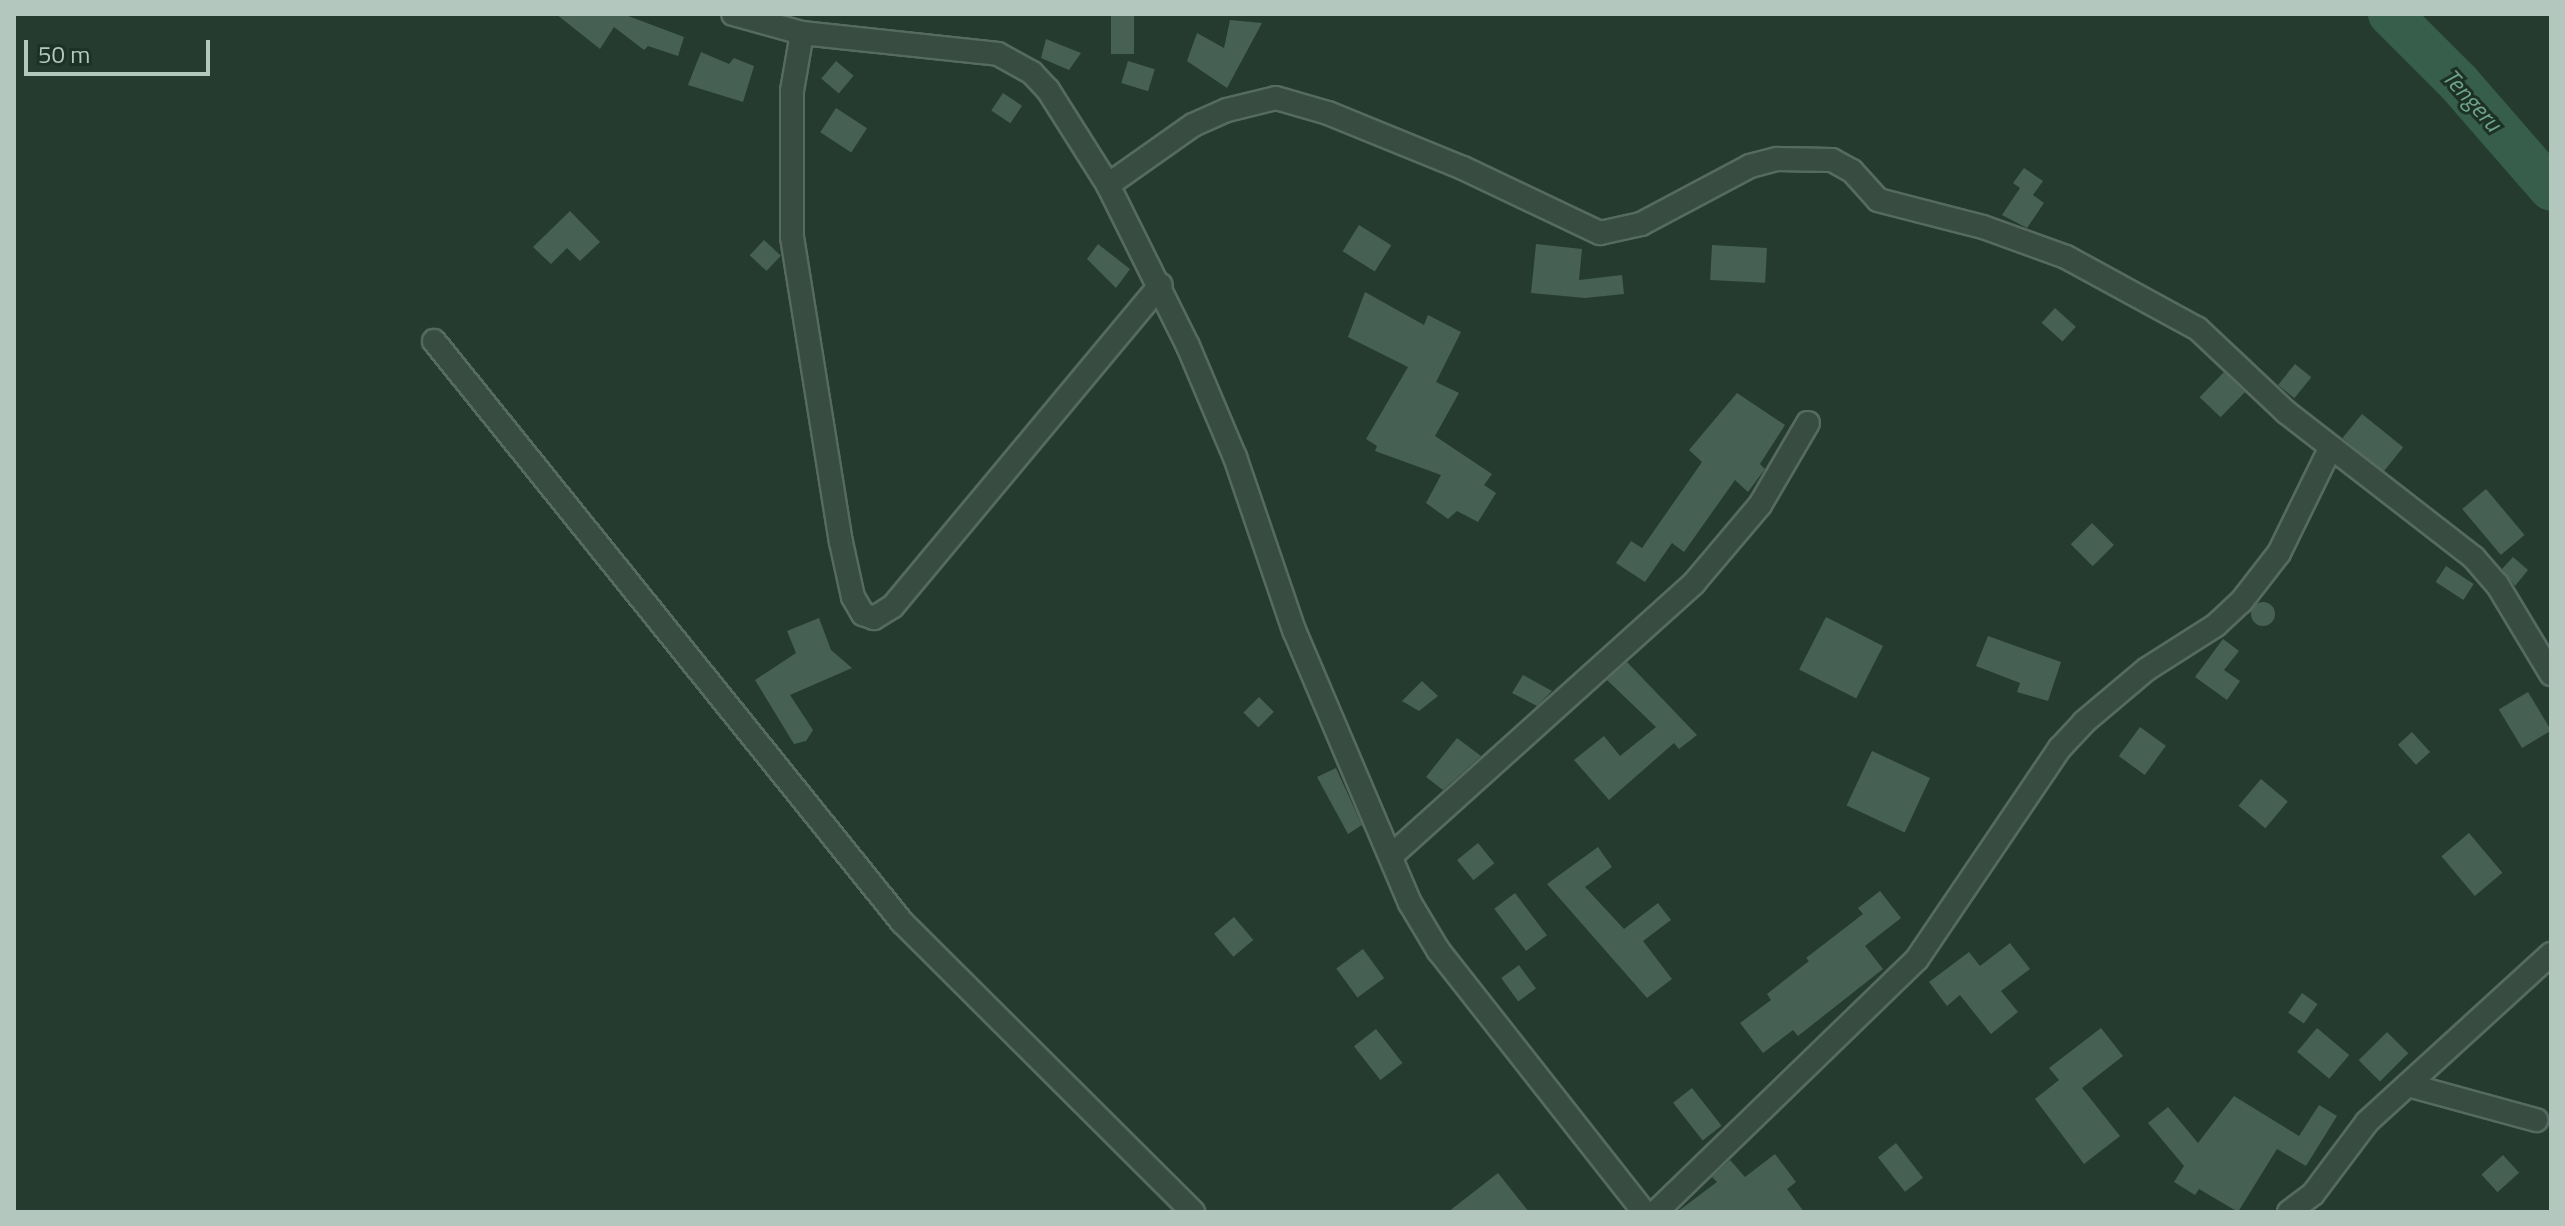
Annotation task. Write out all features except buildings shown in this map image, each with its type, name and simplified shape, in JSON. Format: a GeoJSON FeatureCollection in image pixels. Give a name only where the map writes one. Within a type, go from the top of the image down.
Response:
{"type":"FeatureCollection","features":[{"type":"Feature","properties":{"kind":"street"},"geometry":{"type":"LineString","coordinates":[[733,14],[802,33],[970,49],[1017,62],[1048,90],[1108,185],[1160,285],[1235,457],[1294,630],[1391,856],[1438,950],[1644,1212]]}},
{"type":"Feature","properties":{"kind":"street"},"geometry":{"type":"LineString","coordinates":[[802,33],[792,91],[792,237],[838,526],[853,597],[863,614],[874,618],[893,606],[1160,285]]}},
{"type":"Feature","properties":{"kind":"street"},"geometry":{"type":"LineString","coordinates":[[1108,185],[1193,125],[1227,110],[1276,98],[1328,113],[1463,168],[1600,233],[1641,224],[1750,166],[1777,159],[1832,160],[1845,164],[1878,200],[2022,240],[2120,283],[2198,329],[2331,447],[2474,558],[2506,598],[2551,674]]}},
{"type":"Feature","properties":{"kind":"street"},"geometry":{"type":"LineString","coordinates":[[434,341],[685,659],[902,922],[1193,1212]]}},
{"type":"Feature","properties":{"kind":"street"},"geometry":{"type":"LineString","coordinates":[[1391,856],[1694,583],[1760,505],[1808,423]]}},
{"type":"Feature","properties":{"kind":"street"},"geometry":{"type":"LineString","coordinates":[[1656,1212],[1917,959],[2060,748],[2084,722],[2147,669],[2216,625],[2241,602],[2279,553],[2331,447]]}},
{"type":"Feature","properties":{"kind":"street"},"geometry":{"type":"LineString","coordinates":[[2289,1212],[2313,1194],[2367,1122],[2551,954]]}},
{"type":"Feature","properties":{"kind":"street"},"geometry":{"type":"LineString","coordinates":[[2408,1085],[2536,1120]]}},
{"type":"Feature","properties":{"kind":"waterway","name":"Tengeru"},"geometry":{"type":"LineString","coordinates":[[2390,14],[2459,83],[2551,189]]}}]}
